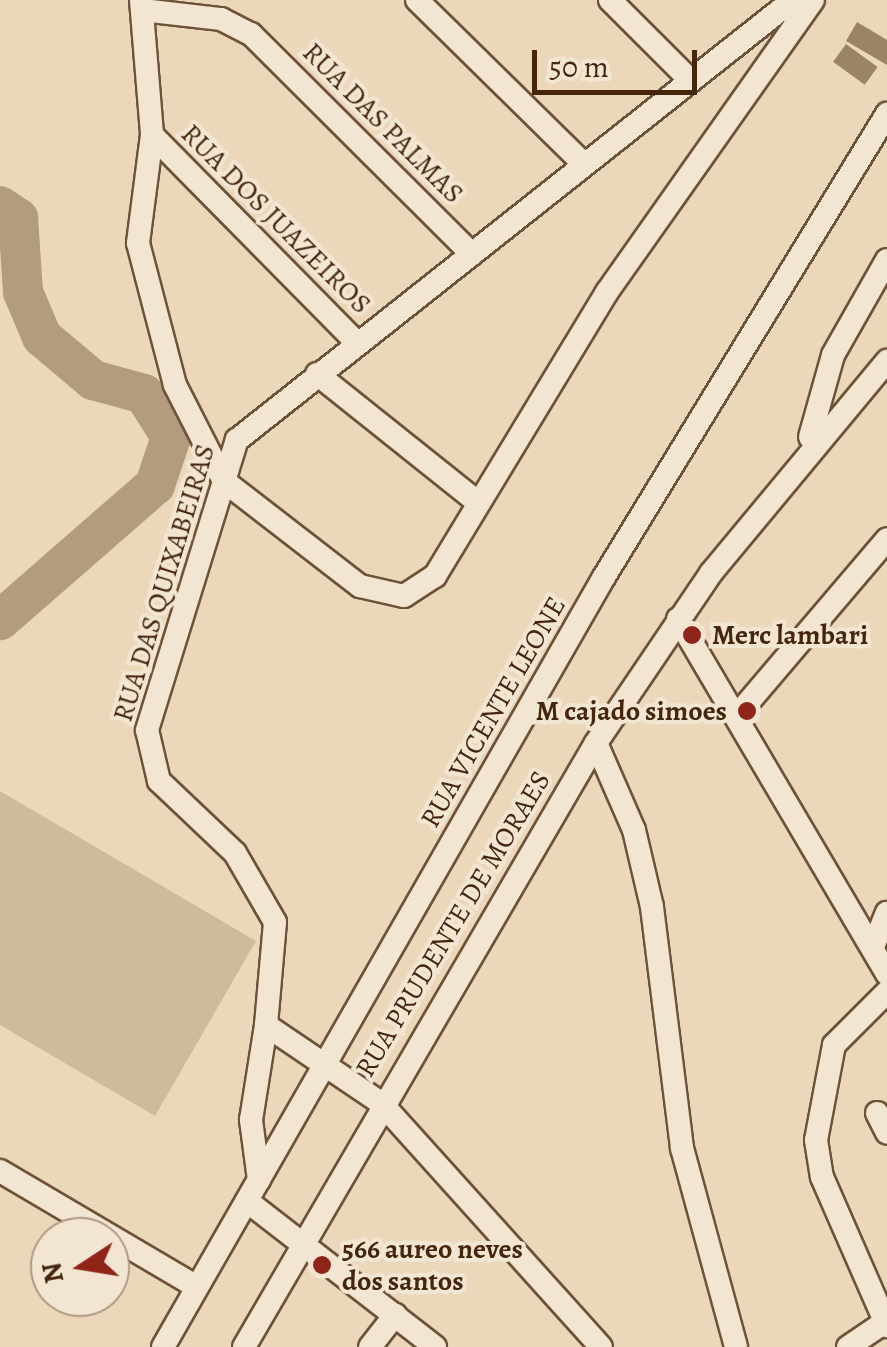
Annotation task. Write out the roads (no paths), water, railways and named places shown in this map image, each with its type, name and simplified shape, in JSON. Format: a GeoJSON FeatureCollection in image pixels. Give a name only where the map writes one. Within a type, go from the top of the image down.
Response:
{"type":"FeatureCollection","features":[{"type":"Feature","properties":{"kind":"street"},"geometry":{"type":"LineString","coordinates":[[417,0],[583,163]]}},
{"type":"Feature","properties":{"kind":"street"},"geometry":{"type":"LineString","coordinates":[[610,0],[687,77]]}},
{"type":"Feature","properties":{"kind":"street","name":"RUA DAS QUIXABEIRAS"},"geometry":{"type":"LineString","coordinates":[[259,1180],[251,1120],[266,1025],[275,922],[255,878],[159,781],[148,755],[147,730],[238,440],[687,77],[793,0]]}},
{"type":"Feature","properties":{"kind":"street"},"geometry":{"type":"LineString","coordinates":[[142,5],[152,135],[138,242],[148,304],[175,385],[224,481],[360,586],[404,596],[435,576],[475,500],[607,292],[813,0]]}},
{"type":"Feature","properties":{"kind":"street","name":"RUA DAS PALMAS"},"geometry":{"type":"LineString","coordinates":[[142,5],[221,19],[251,34],[472,254]]}},
{"type":"Feature","properties":{"kind":"street","name":"RUA VICENTE LEONE"},"geometry":{"type":"LineString","coordinates":[[164,1347],[195,1286],[614,560],[887,114]]}},
{"type":"Feature","properties":{"kind":"street","name":"RUA DOS JUAZEIROS"},"geometry":{"type":"LineString","coordinates":[[152,135],[358,344]]}},
{"type":"Feature","properties":{"kind":"street"},"geometry":{"type":"LineString","coordinates":[[806,450],[833,354],[887,260]]}},
{"type":"Feature","properties":{"kind":"street","name":"RUA PRUDENTE DE MORAES"},"geometry":{"type":"LineString","coordinates":[[244,1347],[307,1247],[381,1103],[596,743],[678,619],[806,450],[887,361]]}},
{"type":"Feature","properties":{"kind":"street"},"geometry":{"type":"LineString","coordinates":[[317,374],[475,500]]}},
{"type":"Feature","properties":{"kind":"street"},"geometry":{"type":"LineString","coordinates":[[740,712],[887,540]]}},
{"type":"Feature","properties":{"kind":"street"},"geometry":{"type":"LineString","coordinates":[[678,619],[740,712],[887,974]]}},
{"type":"Feature","properties":{"kind":"street"},"geometry":{"type":"LineString","coordinates":[[596,743],[634,830],[652,907],[682,1148],[736,1347]]}},
{"type":"Feature","properties":{"kind":"street"},"geometry":{"type":"LineString","coordinates":[[873,948],[887,913]]}},
{"type":"Feature","properties":{"kind":"street"},"geometry":{"type":"LineString","coordinates":[[848,1347],[884,1311],[822,1178],[816,1140],[834,1045],[887,992]]}},
{"type":"Feature","properties":{"kind":"street"},"geometry":{"type":"LineString","coordinates":[[266,1025],[381,1103],[602,1347]]}},
{"type":"Feature","properties":{"kind":"street"},"geometry":{"type":"LineString","coordinates":[[0,1171],[195,1286]]}},
{"type":"Feature","properties":{"kind":"street"},"geometry":{"type":"LineString","coordinates":[[247,1201],[436,1347]]}},
{"type":"Feature","properties":{"kind":"street"},"geometry":{"type":"LineString","coordinates":[[370,1347],[394,1315]]}},
{"type":"Feature","properties":{"kind":"waterway"},"geometry":{"type":"LineString","coordinates":[[0,206],[18,218],[23,292],[42,337],[93,380],[144,394],[171,437],[155,485],[0,620]]}},
{"type":"Feature","properties":{"kind":"place","name":"Merc lambari"},"geometry":{"type":"Point","coordinates":[692,635]}},
{"type":"Feature","properties":{"kind":"place","name":"M cajado simoes"},"geometry":{"type":"Point","coordinates":[747,711]}},
{"type":"Feature","properties":{"kind":"place","name":"566 aureo neves dos santos"},"geometry":{"type":"Point","coordinates":[322,1265]}}]}
